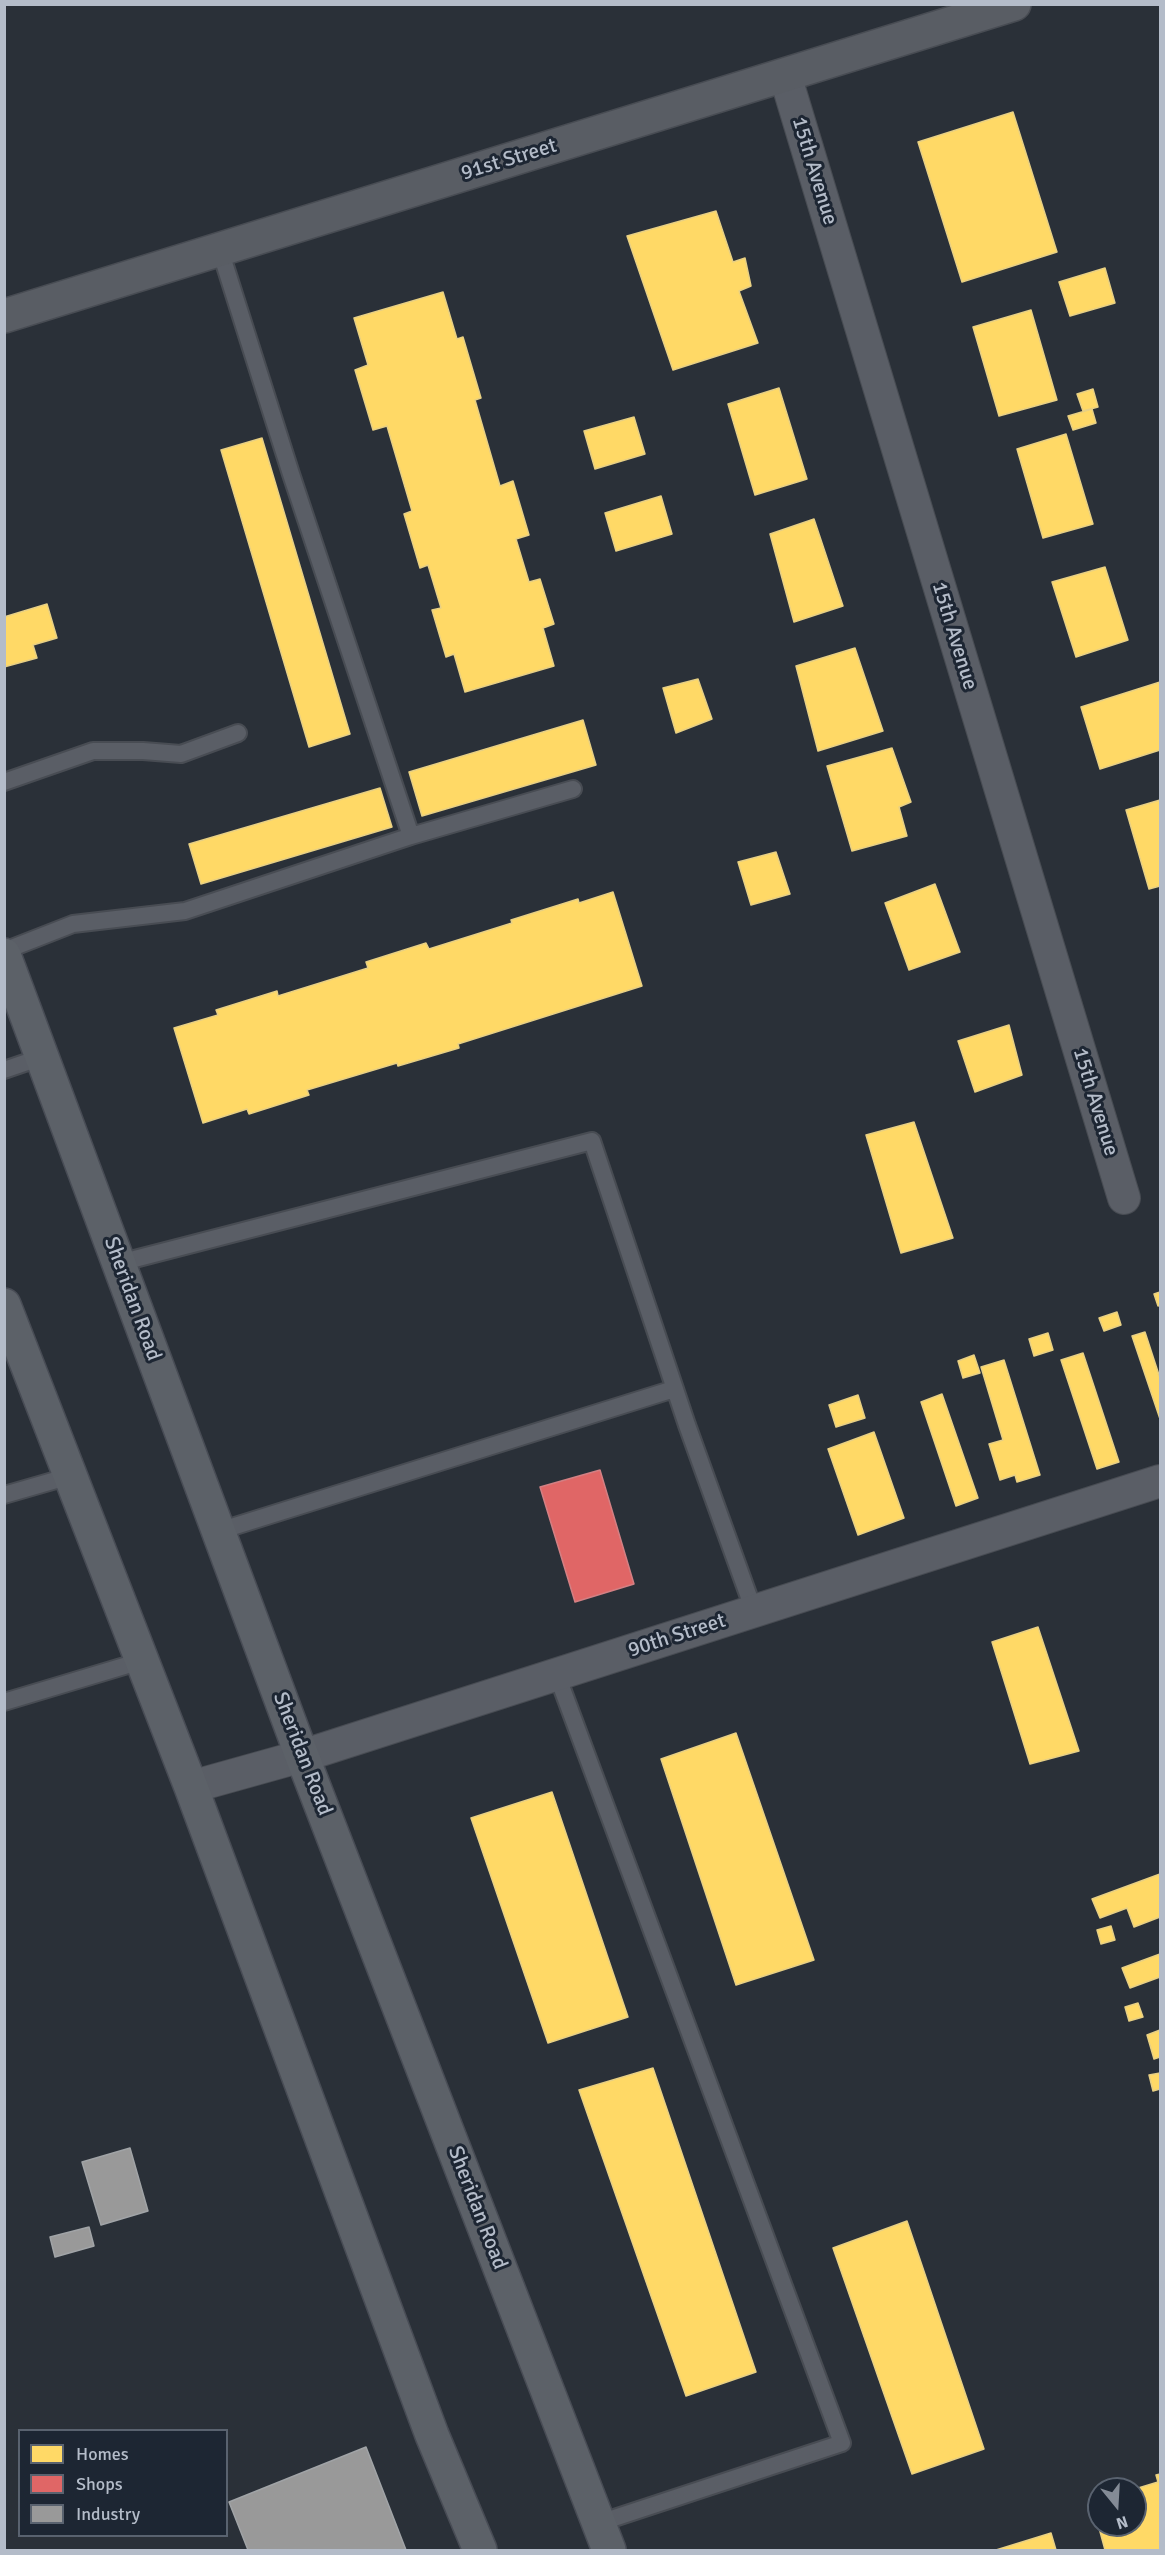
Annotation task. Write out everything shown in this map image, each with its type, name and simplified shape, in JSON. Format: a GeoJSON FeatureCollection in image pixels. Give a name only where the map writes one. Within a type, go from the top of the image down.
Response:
{"type":"FeatureCollection","features":[{"type":"Feature","properties":{"kind":"main road","name":"Sheridan Road"},"geometry":{"type":"LineString","coordinates":[[4,953],[302,1756],[604,2537]]}},
{"type":"Feature","properties":{"kind":"main road"},"geometry":{"type":"LineString","coordinates":[[4,1305],[191,1787],[432,2435],[480,2550]]}},
{"type":"Feature","properties":{"kind":"street","name":"91st Street"},"geometry":{"type":"LineString","coordinates":[[4,316],[1014,4]]}},
{"type":"Feature","properties":{"kind":"street","name":"15th Avenue"},"geometry":{"type":"LineString","coordinates":[[785,75],[1124,1198]]}},
{"type":"Feature","properties":{"kind":"street","name":"90th Street"},"geometry":{"type":"LineString","coordinates":[[191,1787],[302,1756],[1161,1481]]}},
{"type":"Feature","properties":{"kind":"lane"},"geometry":{"type":"LineString","coordinates":[[220,250],[291,474],[411,836]]}},
{"type":"Feature","properties":{"kind":"lane"},"geometry":{"type":"LineString","coordinates":[[4,782],[93,751],[181,754],[238,733]]}},
{"type":"Feature","properties":{"kind":"lane"},"geometry":{"type":"LineString","coordinates":[[4,953],[74,924],[185,911],[411,836],[573,789]]}},
{"type":"Feature","properties":{"kind":"lane"},"geometry":{"type":"LineString","coordinates":[[4,1070],[42,1057]]}},
{"type":"Feature","properties":{"kind":"lane"},"geometry":{"type":"LineString","coordinates":[[119,1263],[592,1142],[674,1389],[754,1611]]}},
{"type":"Feature","properties":{"kind":"lane"},"geometry":{"type":"LineString","coordinates":[[219,1531],[674,1389]]}},
{"type":"Feature","properties":{"kind":"lane"},"geometry":{"type":"LineString","coordinates":[[4,1495],[70,1476]]}},
{"type":"Feature","properties":{"kind":"lane"},"geometry":{"type":"LineString","coordinates":[[4,1702],[141,1661]]}},
{"type":"Feature","properties":{"kind":"lane"},"geometry":{"type":"LineString","coordinates":[[557,1675],[842,2444],[604,2537]]}},
{"type":"Feature","properties":{"kind":"building: Homes"},"geometry":{"type":"Polygon","coordinates":[[[1013,112],[1057,252],[962,282],[918,142],[1013,112]]]}},
{"type":"Feature","properties":{"kind":"building: Homes"},"geometry":{"type":"Polygon","coordinates":[[[716,211],[733,262],[745,258],[751,286],[739,291],[758,343],[673,370],[627,236],[716,211]]]}},
{"type":"Feature","properties":{"kind":"building: Homes"},"geometry":{"type":"Polygon","coordinates":[[[1105,268],[1115,303],[1070,316],[1059,282],[1105,268]]]}},
{"type":"Feature","properties":{"kind":"building: Homes"},"geometry":{"type":"Polygon","coordinates":[[[443,292],[457,339],[463,337],[481,398],[475,400],[500,486],[513,481],[529,535],[516,539],[529,582],[540,579],[554,624],[543,628],[554,666],[465,692],[454,654],[446,657],[432,610],[441,608],[428,565],[420,568],[404,514],[412,511],[387,426],[373,430],[355,370],[368,365],[354,318],[443,292]]]}},
{"type":"Feature","properties":{"kind":"building: Homes"},"geometry":{"type":"Polygon","coordinates":[[[1031,310],[1057,400],[999,416],[973,327],[1031,310]]]}},
{"type":"Feature","properties":{"kind":"building: Homes"},"geometry":{"type":"Polygon","coordinates":[[[779,388],[807,479],[755,495],[728,404],[779,388]]]}},
{"type":"Feature","properties":{"kind":"building: Homes"},"geometry":{"type":"Polygon","coordinates":[[[1093,389],[1098,407],[1083,411],[1077,394],[1093,389]]]}},
{"type":"Feature","properties":{"kind":"building: Homes"},"geometry":{"type":"Polygon","coordinates":[[[1092,409],[1096,423],[1073,430],[1068,416],[1092,409]]]}},
{"type":"Feature","properties":{"kind":"building: Homes"},"geometry":{"type":"Polygon","coordinates":[[[634,417],[645,454],[595,469],[584,431],[634,417]]]}},
{"type":"Feature","properties":{"kind":"building: Homes"},"geometry":{"type":"Polygon","coordinates":[[[1066,434],[1093,524],[1043,538],[1017,449],[1066,434]]]}},
{"type":"Feature","properties":{"kind":"building: Homes"},"geometry":{"type":"Polygon","coordinates":[[[262,438],[350,734],[309,747],[221,450],[262,438]]]}},
{"type":"Feature","properties":{"kind":"building: Homes"},"geometry":{"type":"Polygon","coordinates":[[[661,496],[672,534],[616,551],[605,513],[661,496]]]}},
{"type":"Feature","properties":{"kind":"building: Homes"},"geometry":{"type":"Polygon","coordinates":[[[814,519],[843,606],[794,622],[770,534],[814,519]]]}},
{"type":"Feature","properties":{"kind":"building: Homes"},"geometry":{"type":"Polygon","coordinates":[[[1105,567],[1128,640],[1076,657],[1052,582],[1105,567]]]}},
{"type":"Feature","properties":{"kind":"building: Homes"},"geometry":{"type":"Polygon","coordinates":[[[47,604],[57,638],[33,645],[37,658],[4,667],[4,617],[47,604]]]}},
{"type":"Feature","properties":{"kind":"building: Homes"},"geometry":{"type":"Polygon","coordinates":[[[855,648],[883,731],[818,751],[796,666],[855,648]]]}},
{"type":"Feature","properties":{"kind":"building: Homes"},"geometry":{"type":"Polygon","coordinates":[[[698,679],[712,719],[676,733],[663,688],[698,679]]]}},
{"type":"Feature","properties":{"kind":"building: Homes"},"geometry":{"type":"Polygon","coordinates":[[[1160,682],[1160,750],[1100,769],[1081,707],[1160,682]]]}},
{"type":"Feature","properties":{"kind":"building: Homes"},"geometry":{"type":"Polygon","coordinates":[[[583,720],[596,765],[422,816],[409,772],[583,720]]]}},
{"type":"Feature","properties":{"kind":"building: Homes"},"geometry":{"type":"Polygon","coordinates":[[[892,748],[911,802],[899,807],[907,836],[852,851],[827,766],[892,748]]]}},
{"type":"Feature","properties":{"kind":"building: Homes"},"geometry":{"type":"Polygon","coordinates":[[[380,788],[392,827],[201,884],[189,844],[380,788]]]}},
{"type":"Feature","properties":{"kind":"building: Homes"},"geometry":{"type":"Polygon","coordinates":[[[1160,800],[1160,886],[1149,889],[1126,810],[1160,800]]]}},
{"type":"Feature","properties":{"kind":"building: Homes"},"geometry":{"type":"Polygon","coordinates":[[[776,852],[790,894],[751,905],[738,862],[776,852]]]}},
{"type":"Feature","properties":{"kind":"building: Homes"},"geometry":{"type":"Polygon","coordinates":[[[935,884],[960,952],[909,970],[885,903],[935,884]]]}},
{"type":"Feature","properties":{"kind":"building: Homes"},"geometry":{"type":"Polygon","coordinates":[[[613,892],[642,986],[458,1044],[459,1048],[398,1066],[397,1063],[307,1090],[309,1095],[249,1114],[247,1109],[203,1123],[174,1028],[218,1015],[216,1010],[277,991],[278,996],[368,968],[366,962],[426,943],[429,949],[578,899],[579,903],[613,892]]]}},
{"type":"Feature","properties":{"kind":"building: Homes"},"geometry":{"type":"Polygon","coordinates":[[[1009,1025],[1022,1075],[975,1092],[958,1041],[1009,1025]]]}},
{"type":"Feature","properties":{"kind":"building: Homes"},"geometry":{"type":"Polygon","coordinates":[[[914,1122],[953,1238],[901,1253],[866,1135],[914,1122]]]}},
{"type":"Feature","properties":{"kind":"building: Homes"},"geometry":{"type":"Polygon","coordinates":[[[1160,1292],[1160,1305],[1158,1306],[1154,1294],[1160,1292]]]}},
{"type":"Feature","properties":{"kind":"building: Homes"},"geometry":{"type":"Polygon","coordinates":[[[1117,1312],[1121,1325],[1104,1331],[1099,1318],[1117,1312]]]}},
{"type":"Feature","properties":{"kind":"building: Homes"},"geometry":{"type":"Polygon","coordinates":[[[1145,1332],[1160,1378],[1160,1419],[1132,1336],[1145,1332]]]}},
{"type":"Feature","properties":{"kind":"building: Homes"},"geometry":{"type":"Polygon","coordinates":[[[1048,1333],[1053,1350],[1034,1356],[1029,1339],[1048,1333]]]}},
{"type":"Feature","properties":{"kind":"building: Homes"},"geometry":{"type":"Polygon","coordinates":[[[1083,1353],[1119,1462],[1097,1469],[1061,1360],[1083,1353]]]}},
{"type":"Feature","properties":{"kind":"building: Homes"},"geometry":{"type":"Polygon","coordinates":[[[974,1355],[980,1373],[963,1378],[958,1361],[974,1355]]]}},
{"type":"Feature","properties":{"kind":"building: Homes"},"geometry":{"type":"Polygon","coordinates":[[[1004,1360],[1040,1475],[1017,1482],[1015,1475],[1000,1480],[989,1444],[1003,1440],[981,1367],[1004,1360]]]}},
{"type":"Feature","properties":{"kind":"building: Homes"},"geometry":{"type":"Polygon","coordinates":[[[942,1394],[978,1498],[956,1506],[921,1402],[942,1394]]]}},
{"type":"Feature","properties":{"kind":"building: Homes"},"geometry":{"type":"Polygon","coordinates":[[[858,1395],[865,1418],[836,1427],[829,1405],[858,1395]]]}},
{"type":"Feature","properties":{"kind":"building: Homes"},"geometry":{"type":"Polygon","coordinates":[[[874,1432],[904,1518],[858,1535],[828,1449],[874,1432]]]}},
{"type":"Feature","properties":{"kind":"building: Homes"},"geometry":{"type":"Polygon","coordinates":[[[1038,1627],[1079,1751],[1030,1764],[992,1642],[1038,1627]]]}},
{"type":"Feature","properties":{"kind":"building: Homes"},"geometry":{"type":"Polygon","coordinates":[[[736,1733],[814,1960],[736,1985],[661,1759],[736,1733]]]}},
{"type":"Feature","properties":{"kind":"building: Homes"},"geometry":{"type":"Polygon","coordinates":[[[552,1792],[628,2017],[548,2043],[471,1818],[552,1792]]]}},
{"type":"Feature","properties":{"kind":"building: Homes"},"geometry":{"type":"Polygon","coordinates":[[[1160,1874],[1160,1917],[1134,1927],[1127,1908],[1100,1918],[1092,1899],[1160,1874]]]}},
{"type":"Feature","properties":{"kind":"building: Homes"},"geometry":{"type":"Polygon","coordinates":[[[1111,1926],[1115,1940],[1101,1944],[1097,1930],[1111,1926]]]}},
{"type":"Feature","properties":{"kind":"building: Homes"},"geometry":{"type":"Polygon","coordinates":[[[1160,1954],[1160,1977],[1130,1988],[1122,1968],[1160,1954]]]}},
{"type":"Feature","properties":{"kind":"building: Homes"},"geometry":{"type":"Polygon","coordinates":[[[1138,2003],[1143,2017],[1129,2021],[1125,2007],[1138,2003]]]}},
{"type":"Feature","properties":{"kind":"building: Homes"},"geometry":{"type":"Polygon","coordinates":[[[1160,2030],[1160,2057],[1154,2059],[1147,2035],[1160,2030]]]}},
{"type":"Feature","properties":{"kind":"building: Homes"},"geometry":{"type":"Polygon","coordinates":[[[653,2068],[756,2372],[686,2396],[579,2090],[653,2068]]]}},
{"type":"Feature","properties":{"kind":"building: Homes"},"geometry":{"type":"Polygon","coordinates":[[[1160,2073],[1160,2089],[1153,2091],[1149,2075],[1160,2073]]]}},
{"type":"Feature","properties":{"kind":"building: Homes"},"geometry":{"type":"Polygon","coordinates":[[[907,2221],[984,2449],[912,2474],[833,2248],[907,2221]]]}},
{"type":"Feature","properties":{"kind":"building: Homes"},"geometry":{"type":"Polygon","coordinates":[[[1160,2474],[1160,2550],[1105,2550],[1101,2537],[1147,2537],[1147,2485],[1158,2482],[1156,2475],[1160,2474]]]}},
{"type":"Feature","properties":{"kind":"building: Homes"},"geometry":{"type":"Polygon","coordinates":[[[1051,2533],[1056,2550],[996,2550],[1051,2533]]]}},
{"type":"Feature","properties":{"kind":"building: Shops"},"geometry":{"type":"Polygon","coordinates":[[[600,1470],[634,1584],[575,1602],[540,1487],[600,1470]]]}},
{"type":"Feature","properties":{"kind":"building: Industry"},"geometry":{"type":"Polygon","coordinates":[[[130,2148],[148,2211],[101,2225],[82,2162],[130,2148]]]}},
{"type":"Feature","properties":{"kind":"building: Industry"},"geometry":{"type":"Polygon","coordinates":[[[89,2227],[94,2246],[55,2257],[50,2237],[89,2227]]]}},
{"type":"Feature","properties":{"kind":"building: Industry"},"geometry":{"type":"Polygon","coordinates":[[[366,2447],[406,2550],[248,2550],[229,2502],[366,2447]]]}}]}
